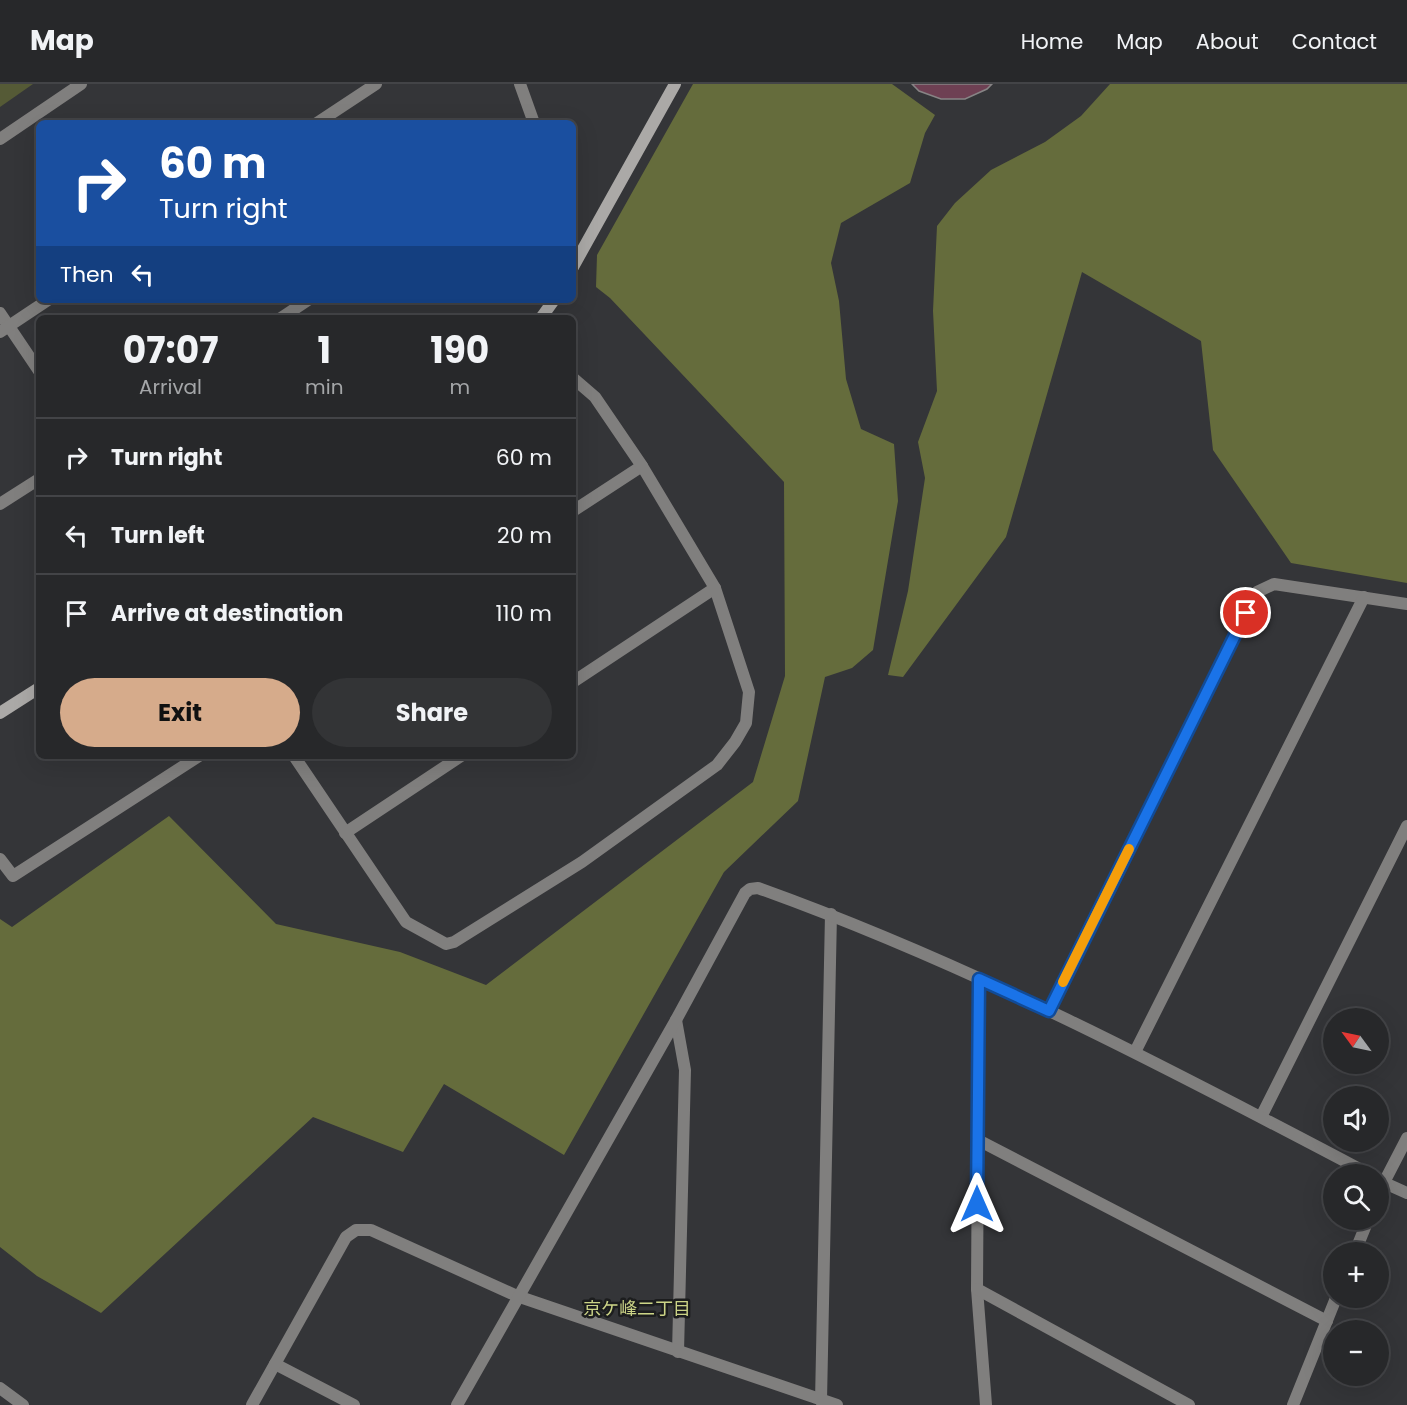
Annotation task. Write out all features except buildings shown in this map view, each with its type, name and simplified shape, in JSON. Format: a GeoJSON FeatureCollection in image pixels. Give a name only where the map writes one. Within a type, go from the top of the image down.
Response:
{"type":"FeatureCollection","features":[{"type":"Feature","properties":{"kind":"street"},"geometry":{"type":"LineString","coordinates":[[0,139],[81,84]]}},
{"type":"Feature","properties":{"kind":"street"},"geometry":{"type":"LineString","coordinates":[[322,120],[376,84]]}},
{"type":"Feature","properties":{"kind":"street"},"geometry":{"type":"LineString","coordinates":[[520,84],[533,120]]}},
{"type":"Feature","properties":{"kind":"street"},"geometry":{"type":"LineString","coordinates":[[576,262],[675,84]]}},
{"type":"Feature","properties":{"kind":"street"},"geometry":{"type":"LineString","coordinates":[[4,329],[43,303]]}},
{"type":"Feature","properties":{"kind":"street"},"geometry":{"type":"LineString","coordinates":[[286,315],[304,303]]}},
{"type":"Feature","properties":{"kind":"street"},"geometry":{"type":"LineString","coordinates":[[0,313],[4,329],[36,367]]}},
{"type":"Feature","properties":{"kind":"street"},"geometry":{"type":"LineString","coordinates":[[296,759],[406,922],[446,944],[454,942],[582,862],[717,765],[735,742],[746,723],[749,692],[715,588],[642,466],[595,397],[576,381]]}},
{"type":"Feature","properties":{"kind":"street"},"geometry":{"type":"LineString","coordinates":[[576,510],[642,466]]}},
{"type":"Feature","properties":{"kind":"street"},"geometry":{"type":"LineString","coordinates":[[0,504],[36,480]]}},
{"type":"Feature","properties":{"kind":"street"},"geometry":{"type":"LineString","coordinates":[[1049,1011],[1257,592],[1274,584],[1407,604]]}},
{"type":"Feature","properties":{"kind":"street"},"geometry":{"type":"LineString","coordinates":[[576,680],[715,588]]}},
{"type":"Feature","properties":{"kind":"street"},"geometry":{"type":"LineString","coordinates":[[1135,1052],[1364,597]]}},
{"type":"Feature","properties":{"kind":"street"},"geometry":{"type":"LineString","coordinates":[[0,713],[36,690]]}},
{"type":"Feature","properties":{"kind":"street"},"geometry":{"type":"LineString","coordinates":[[0,859],[13,876],[194,759]]}},
{"type":"Feature","properties":{"kind":"street"},"geometry":{"type":"LineString","coordinates":[[345,833],[456,759]]}},
{"type":"Feature","properties":{"kind":"street"},"geometry":{"type":"LineString","coordinates":[[1261,1118],[1407,826]]}},
{"type":"Feature","properties":{"kind":"street"},"geometry":{"type":"LineString","coordinates":[[457,1405],[676,1020],[745,893],[750,889],[758,888],[831,914],[1049,1011],[1135,1052],[1350,1164]]}},
{"type":"Feature","properties":{"kind":"street"},"geometry":{"type":"LineString","coordinates":[[821,1401],[831,914]]}},
{"type":"Feature","properties":{"kind":"street"},"geometry":{"type":"LineString","coordinates":[[979,979],[977,1289],[986,1405]]}},
{"type":"Feature","properties":{"kind":"street"},"geometry":{"type":"LineString","coordinates":[[676,1020],[685,1070],[678,1352]]}},
{"type":"Feature","properties":{"kind":"street"},"geometry":{"type":"LineString","coordinates":[[1389,1169],[1407,1138]]}},
{"type":"Feature","properties":{"kind":"street"},"geometry":{"type":"LineString","coordinates":[[978,1140],[1325,1320]]}},
{"type":"Feature","properties":{"kind":"street"},"geometry":{"type":"LineString","coordinates":[[1389,1188],[1407,1193]]}},
{"type":"Feature","properties":{"kind":"street"},"geometry":{"type":"LineString","coordinates":[[252,1405],[346,1237],[356,1230],[371,1230],[517,1296],[837,1405]]}},
{"type":"Feature","properties":{"kind":"street"},"geometry":{"type":"LineString","coordinates":[[977,1289],[1188,1405]]}},
{"type":"Feature","properties":{"kind":"street"},"geometry":{"type":"LineString","coordinates":[[1293,1405],[1323,1331]]}},
{"type":"Feature","properties":{"kind":"street"},"geometry":{"type":"LineString","coordinates":[[275,1364],[354,1405]]}},
{"type":"Feature","properties":{"kind":"street"},"geometry":{"type":"LineString","coordinates":[[0,1388],[23,1405]]}},
{"type":"Feature","properties":{"kind":"green space"},"geometry":{"type":"Polygon","coordinates":[[[0,84],[33,84],[0,107],[0,84]]]}},
{"type":"Feature","properties":{"kind":"green space"},"geometry":{"type":"Polygon","coordinates":[[[693,84],[892,84],[935,115],[925,133],[910,183],[841,223],[831,263],[839,301],[846,379],[861,429],[894,444],[898,501],[873,650],[852,668],[825,677],[798,801],[724,872],[564,1155],[444,1084],[403,1152],[313,1117],[101,1313],[37,1276],[0,1247],[0,919],[12,927],[169,816],[276,924],[400,952],[486,985],[753,782],[785,676],[784,482],[610,298],[596,287],[597,255],[693,84]]]}},
{"type":"Feature","properties":{"kind":"green space"},"geometry":{"type":"Polygon","coordinates":[[[1110,84],[1407,84],[1407,583],[1291,563],[1213,450],[1201,341],[1082,272],[1006,537],[903,677],[888,675],[908,591],[925,478],[918,442],[937,391],[933,311],[937,226],[955,203],[991,170],[1045,142],[1081,116],[1110,84]]]}},
{"type":"Feature","properties":{"kind":"slow traffic"},"geometry":{"type":"LineString","coordinates":[[1063,982],[1129,849]]}},
{"type":"Feature","properties":{"kind":"district","name":"京ケ峰二丁目"},"geometry":{"type":"Point","coordinates":[637,1309]}},
{"type":"Feature","properties":{"kind":"route"},"geometry":{"type":"LineString","coordinates":[[977,1204],[979,979],[1049,1011],[1246,613]]}}]}
